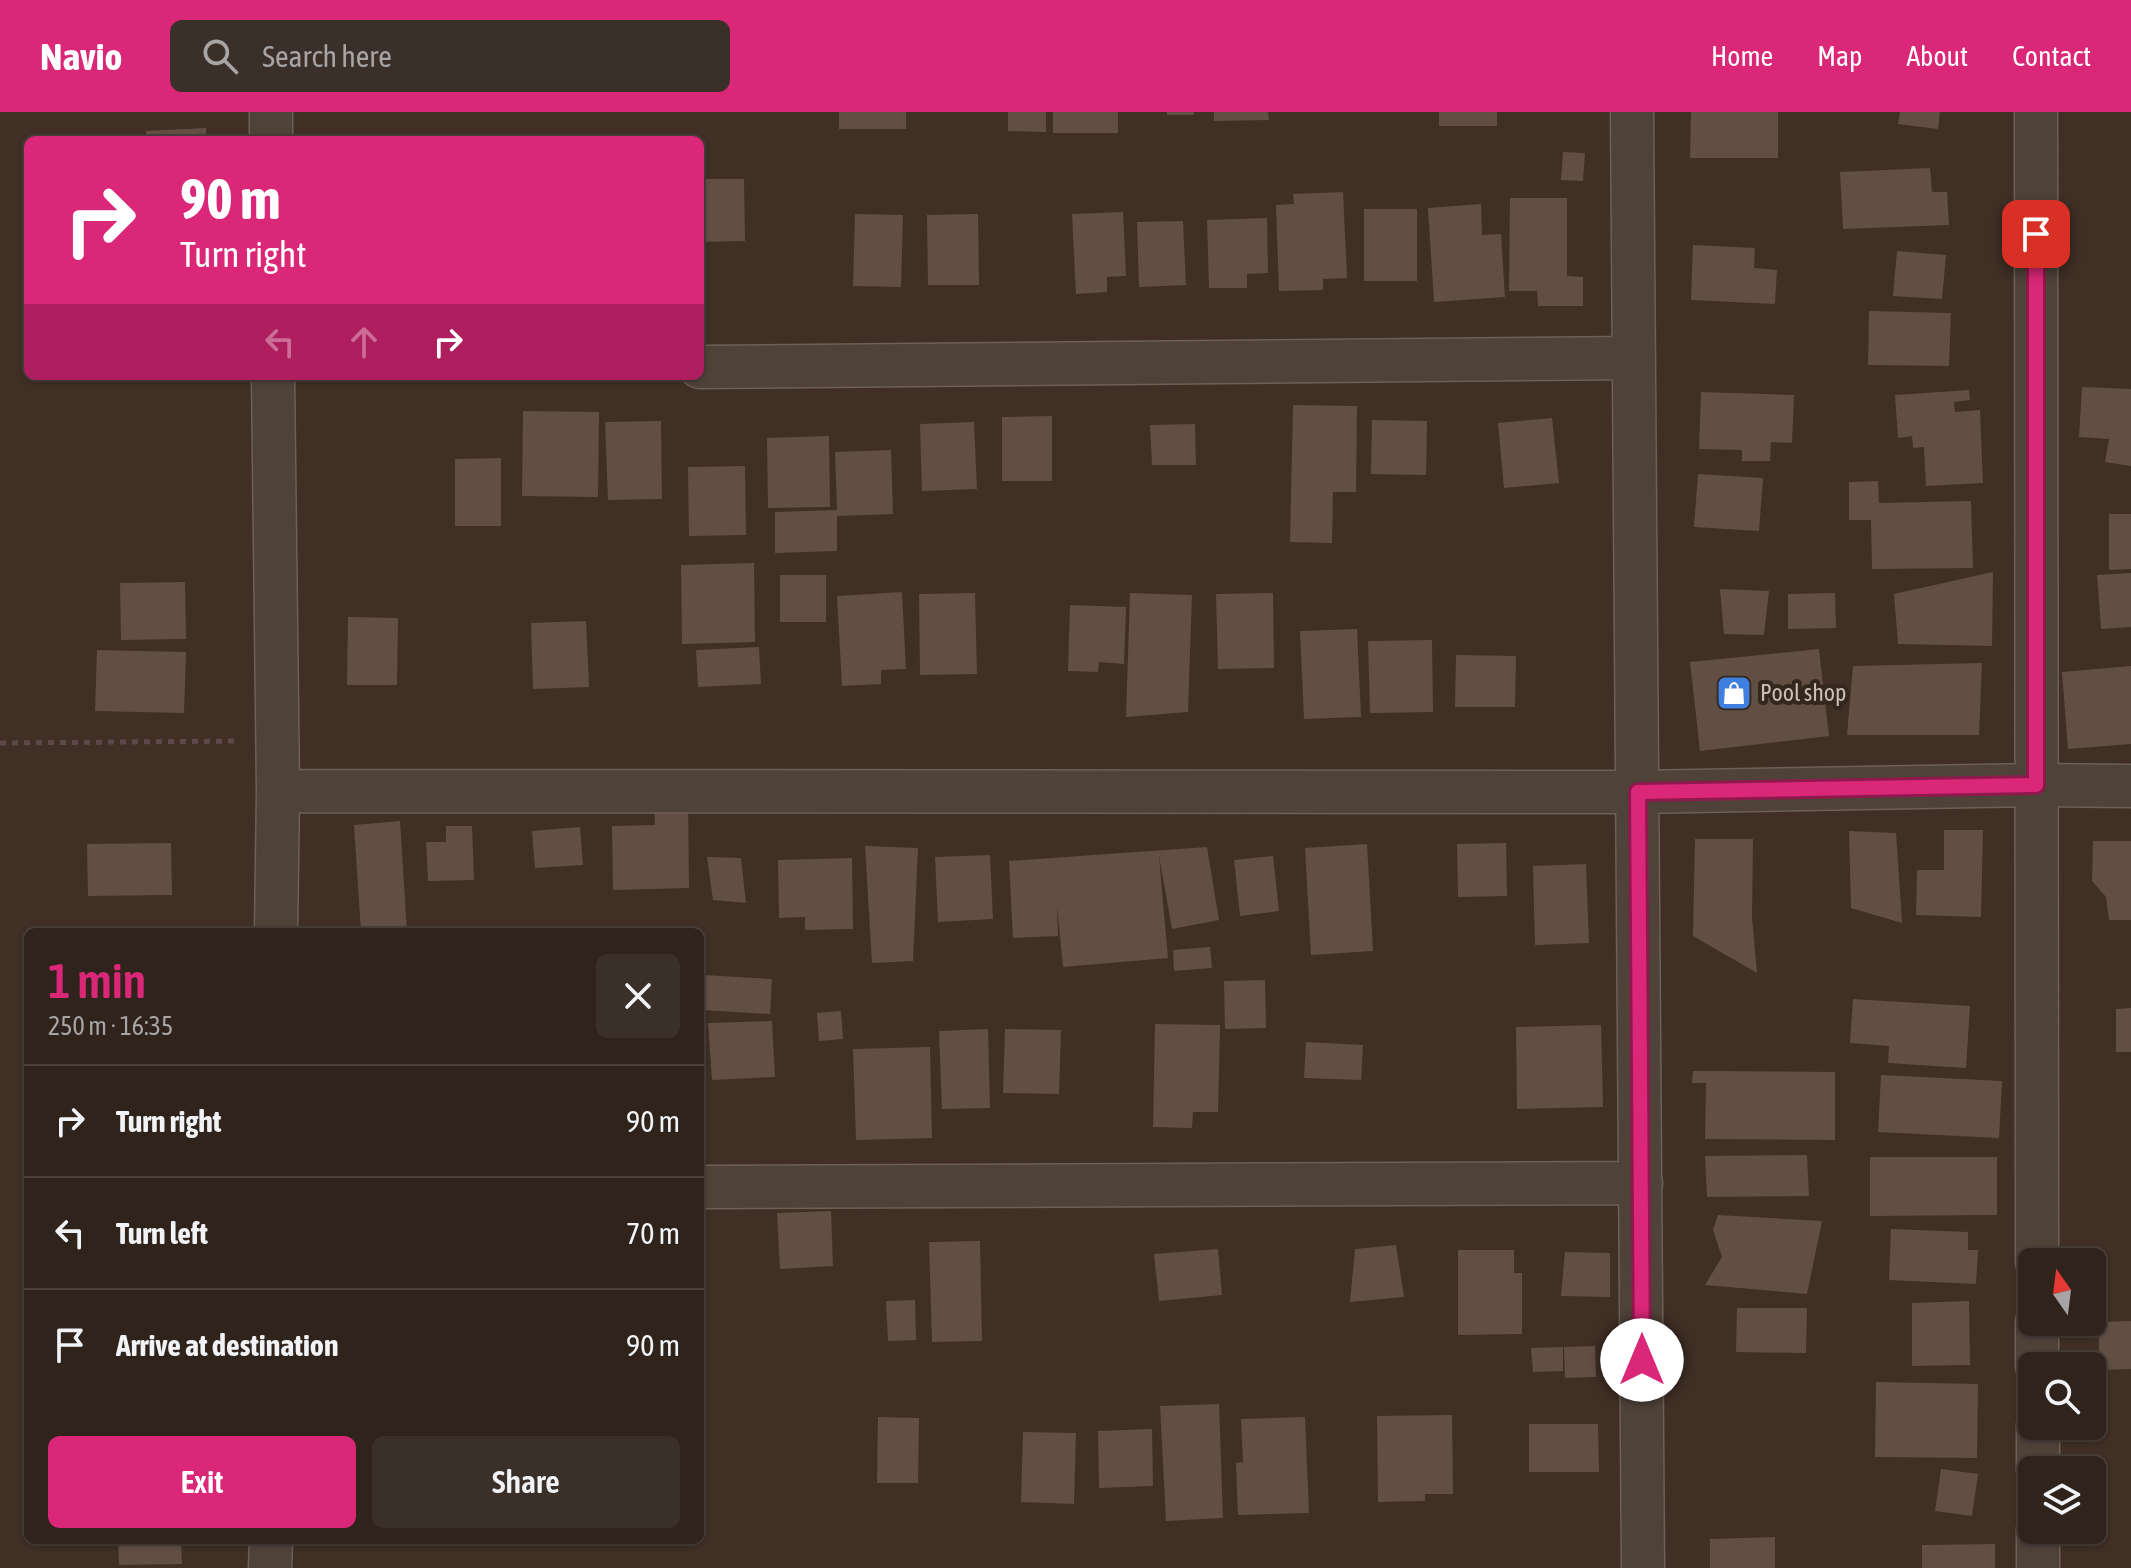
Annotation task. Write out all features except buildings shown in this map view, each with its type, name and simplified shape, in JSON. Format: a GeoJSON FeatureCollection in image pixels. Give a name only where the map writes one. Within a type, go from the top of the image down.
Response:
{"type":"FeatureCollection","features":[{"type":"Feature","properties":{"kind":"street"},"geometry":{"type":"LineString","coordinates":[[271,112],[271,136]]}},
{"type":"Feature","properties":{"kind":"street"},"geometry":{"type":"LineString","coordinates":[[1632,112],[1643,1568]]}},
{"type":"Feature","properties":{"kind":"street"},"geometry":{"type":"LineString","coordinates":[[2036,112],[2037,1248]]}},
{"type":"Feature","properties":{"kind":"street"},"geometry":{"type":"LineString","coordinates":[[704,367],[1634,358]]}},
{"type":"Feature","properties":{"kind":"street"},"geometry":{"type":"LineString","coordinates":[[273,380],[278,791],[276,928]]}},
{"type":"Feature","properties":{"kind":"street"},"geometry":{"type":"LineString","coordinates":[[278,791],[1638,792],[2131,786]]}},
{"type":"Feature","properties":{"kind":"street"},"geometry":{"type":"LineString","coordinates":[[704,1187],[1641,1183]]}},
{"type":"Feature","properties":{"kind":"street"},"geometry":{"type":"LineString","coordinates":[[270,1568],[271,1544]]}},
{"type":"Feature","properties":{"kind":"street"},"geometry":{"type":"LineString","coordinates":[[2038,1544],[2038,1568]]}},
{"type":"Feature","properties":{"kind":"path"},"geometry":{"type":"LineString","coordinates":[[0,743],[277,741]]}},
{"type":"Feature","properties":{"kind":"place","name":"Pool shop"},"geometry":{"type":"Point","coordinates":[1734,693]}},
{"type":"Feature","properties":{"kind":"route"},"geometry":{"type":"LineString","coordinates":[[1642,1360],[1638,792],[2036,785],[2036,234]]}}]}
